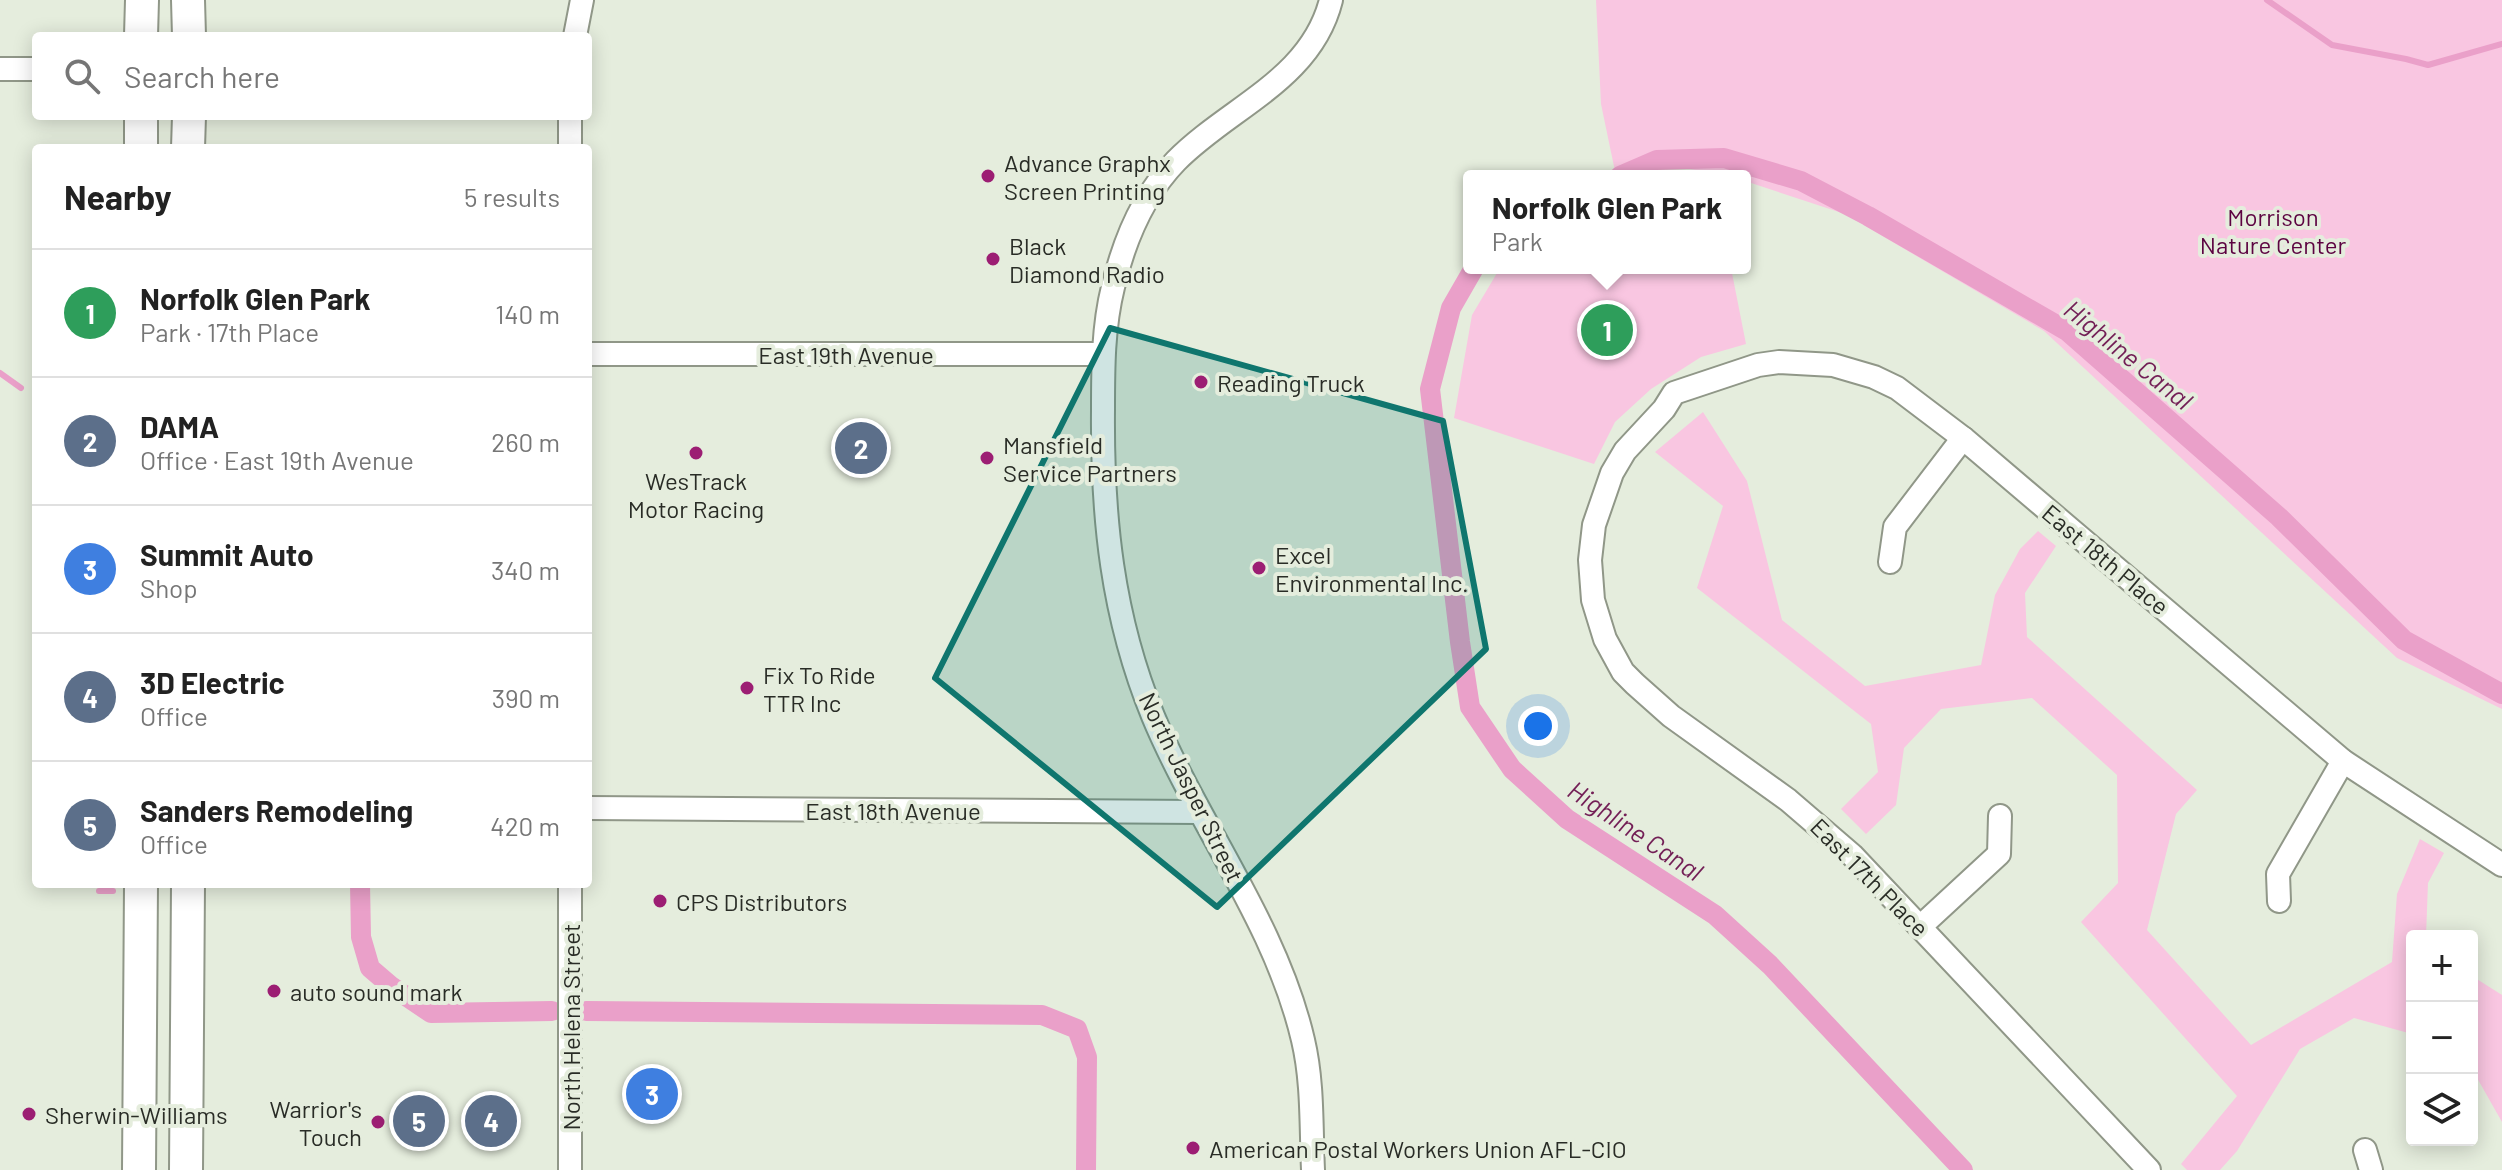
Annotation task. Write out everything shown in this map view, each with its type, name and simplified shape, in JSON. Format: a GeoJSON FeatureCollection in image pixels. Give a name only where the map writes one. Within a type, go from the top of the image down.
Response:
{"type":"FeatureCollection","features":[{"type":"Feature","properties":{"kind":"main road"},"geometry":{"type":"LineString","coordinates":[[141,32],[142,0]]}},
{"type":"Feature","properties":{"kind":"main road"},"geometry":{"type":"LineString","coordinates":[[188,0],[189,32]]}},
{"type":"Feature","properties":{"kind":"main road"},"geometry":{"type":"LineString","coordinates":[[141,120],[141,144]]}},
{"type":"Feature","properties":{"kind":"main road"},"geometry":{"type":"LineString","coordinates":[[188,144],[189,120]]}},
{"type":"Feature","properties":{"kind":"main road"},"geometry":{"type":"LineString","coordinates":[[139,1170],[141,888]]}},
{"type":"Feature","properties":{"kind":"main road"},"geometry":{"type":"LineString","coordinates":[[186,1170],[188,888]]}},
{"type":"Feature","properties":{"kind":"street"},"geometry":{"type":"LineString","coordinates":[[576,32],[582,0]]}},
{"type":"Feature","properties":{"kind":"street","name":"North Jasper Street"},"geometry":{"type":"LineString","coordinates":[[1313,1170],[1306,1053],[1287,986],[1248,901],[1198,812],[1153,717],[1121,616],[1110,562],[1102,480],[1103,354],[1112,289],[1124,246],[1148,197],[1175,162],[1195,144],[1287,74],[1323,25],[1331,0]]}},
{"type":"Feature","properties":{"kind":"street"},"geometry":{"type":"LineString","coordinates":[[0,69],[32,69]]}},
{"type":"Feature","properties":{"kind":"street"},"geometry":{"type":"LineString","coordinates":[[570,120],[570,144]]}},
{"type":"Feature","properties":{"kind":"street","name":"East 19th Avenue"},"geometry":{"type":"LineString","coordinates":[[592,354],[1103,354]]}},
{"type":"Feature","properties":{"kind":"street","name":"East 18th Place"},"geometry":{"type":"LineString","coordinates":[[1674,393],[1758,365],[1779,362],[1833,365],[1874,377],[1897,388],[1963,438],[2343,761],[2502,865]]}},
{"type":"Feature","properties":{"kind":"street","name":"East 17th Place"},"geometry":{"type":"LineString","coordinates":[[1674,393],[1664,409],[1625,451],[1612,473],[1594,525],[1590,560],[1593,596],[1605,639],[1623,672],[1671,716],[1821,827],[1883,885],[2149,1170]]}},
{"type":"Feature","properties":{"kind":"street"},"geometry":{"type":"LineString","coordinates":[[1890,562],[1895,527],[1963,438]]}},
{"type":"Feature","properties":{"kind":"street"},"geometry":{"type":"LineString","coordinates":[[2279,901],[2278,874],[2343,761]]}},
{"type":"Feature","properties":{"kind":"street","name":"East 18th Avenue"},"geometry":{"type":"LineString","coordinates":[[592,808],[1198,812]]}},
{"type":"Feature","properties":{"kind":"street"},"geometry":{"type":"LineString","coordinates":[[1921,926],[1999,854],[2000,816]]}},
{"type":"Feature","properties":{"kind":"street","name":"North Helena Street"},"geometry":{"type":"LineString","coordinates":[[570,888],[570,1170]]}},
{"type":"Feature","properties":{"kind":"highlighted area"},"geometry":{"type":"Polygon","coordinates":[[[1110,328],[1443,421],[1486,649],[1217,907],[935,678],[1110,328]]]}},
{"type":"Feature","properties":{"kind":"green space","name":"Morrison Nature Center"},"geometry":{"type":"Polygon","coordinates":[[[1596,0],[2502,0],[2502,709],[2397,658],[2044,331],[1845,214],[1751,183],[1751,170],[1696,170],[1655,165],[1645,170],[1615,170],[1601,104],[1596,0]]]}},
{"type":"Feature","properties":{"kind":"green space"},"geometry":{"type":"Polygon","coordinates":[[[1496,274],[1732,274],[1746,344],[1701,357],[1651,389],[1615,422],[1594,464],[1454,418],[1472,315],[1496,274]]]}},
{"type":"Feature","properties":{"kind":"green space"},"geometry":{"type":"Polygon","coordinates":[[[1703,412],[1747,481],[1782,620],[1865,686],[1981,665],[1995,595],[2020,549],[2038,531],[2056,546],[2025,593],[2027,637],[2197,790],[2176,814],[2147,930],[2251,1045],[2392,962],[2397,894],[2420,839],[2444,853],[2428,883],[2426,930],[2406,930],[2406,1032],[2354,1018],[2300,1049],[2237,1151],[2220,1170],[2187,1170],[2181,1164],[2237,1096],[2081,922],[2118,883],[2117,775],[2032,698],[1941,709],[1904,748],[1896,805],[1866,834],[1841,809],[1878,772],[1871,724],[1697,588],[1723,506],[1655,452],[1703,412]]]}},
{"type":"Feature","properties":{"kind":"green space"},"geometry":{"type":"Polygon","coordinates":[[[2478,980],[2502,995],[2502,1122],[2478,1080],[2478,980]]]}},
{"type":"Feature","properties":{"kind":"waterway"},"geometry":{"type":"LineString","coordinates":[[2267,0],[2332,45],[2428,65],[2502,44]]}},
{"type":"Feature","properties":{"kind":"waterway","name":"Highline Canal"},"geometry":{"type":"LineString","coordinates":[[1634,170],[1657,160],[1724,158],[1801,181],[1868,216],[2067,331],[2279,517],[2404,640],[2502,694]]}},
{"type":"Feature","properties":{"kind":"waterway","name":"Highline Canal"},"geometry":{"type":"LineString","coordinates":[[1471,274],[1451,308],[1430,389],[1470,707],[1512,769],[1567,819],[1715,915],[1770,965],[1963,1170]]}},
{"type":"Feature","properties":{"kind":"waterway"},"geometry":{"type":"LineString","coordinates":[[0,373],[21,388]]}},
{"type":"Feature","properties":{"kind":"waterway"},"geometry":{"type":"LineString","coordinates":[[360,888],[361,937],[370,968],[431,1013],[552,1011]]}},
{"type":"Feature","properties":{"kind":"waterway"},"geometry":{"type":"LineString","coordinates":[[99,891],[113,891]]}},
{"type":"Feature","properties":{"kind":"waterway"},"geometry":{"type":"LineString","coordinates":[[586,1011],[1042,1015],[1077,1029],[1087,1057],[1086,1170]]}},
{"type":"Feature","properties":{"kind":"place","name":"Advance Graphx Screen Printing"},"geometry":{"type":"Point","coordinates":[988,176]}},
{"type":"Feature","properties":{"kind":"place","name":"Black Diamond Radio"},"geometry":{"type":"Point","coordinates":[993,259]}},
{"type":"Feature","properties":{"kind":"place","name":"Norfolk Glen Park"},"geometry":{"type":"Point","coordinates":[1607,330]}},
{"type":"Feature","properties":{"kind":"place","name":"Reading Truck"},"geometry":{"type":"Point","coordinates":[1201,382]}},
{"type":"Feature","properties":{"kind":"place","name":"DAMA"},"geometry":{"type":"Point","coordinates":[861,448]}},
{"type":"Feature","properties":{"kind":"place","name":"WesTrack Motor Racing"},"geometry":{"type":"Point","coordinates":[696,453]}},
{"type":"Feature","properties":{"kind":"place","name":"Mansfield Service Partners"},"geometry":{"type":"Point","coordinates":[987,458]}},
{"type":"Feature","properties":{"kind":"place","name":"Excel Environmental Inc."},"geometry":{"type":"Point","coordinates":[1259,568]}},
{"type":"Feature","properties":{"kind":"place","name":"Fix To Ride TTR Inc"},"geometry":{"type":"Point","coordinates":[747,688]}},
{"type":"Feature","properties":{"kind":"place","name":"CPS Distributors"},"geometry":{"type":"Point","coordinates":[660,901]}},
{"type":"Feature","properties":{"kind":"place","name":"auto sound mark"},"geometry":{"type":"Point","coordinates":[274,991]}},
{"type":"Feature","properties":{"kind":"place","name":"Summit Auto"},"geometry":{"type":"Point","coordinates":[652,1094]}},
{"type":"Feature","properties":{"kind":"place","name":"Sherwin-Williams"},"geometry":{"type":"Point","coordinates":[29,1114]}},
{"type":"Feature","properties":{"kind":"place","name":"Sanders Remodeling"},"geometry":{"type":"Point","coordinates":[419,1121]}},
{"type":"Feature","properties":{"kind":"place","name":"3D Electric"},"geometry":{"type":"Point","coordinates":[491,1121]}},
{"type":"Feature","properties":{"kind":"place","name":"Warrior's Touch"},"geometry":{"type":"Point","coordinates":[378,1122]}},
{"type":"Feature","properties":{"kind":"place","name":"American Postal Workers Union AFL-CIO"},"geometry":{"type":"Point","coordinates":[1193,1148]}}]}
